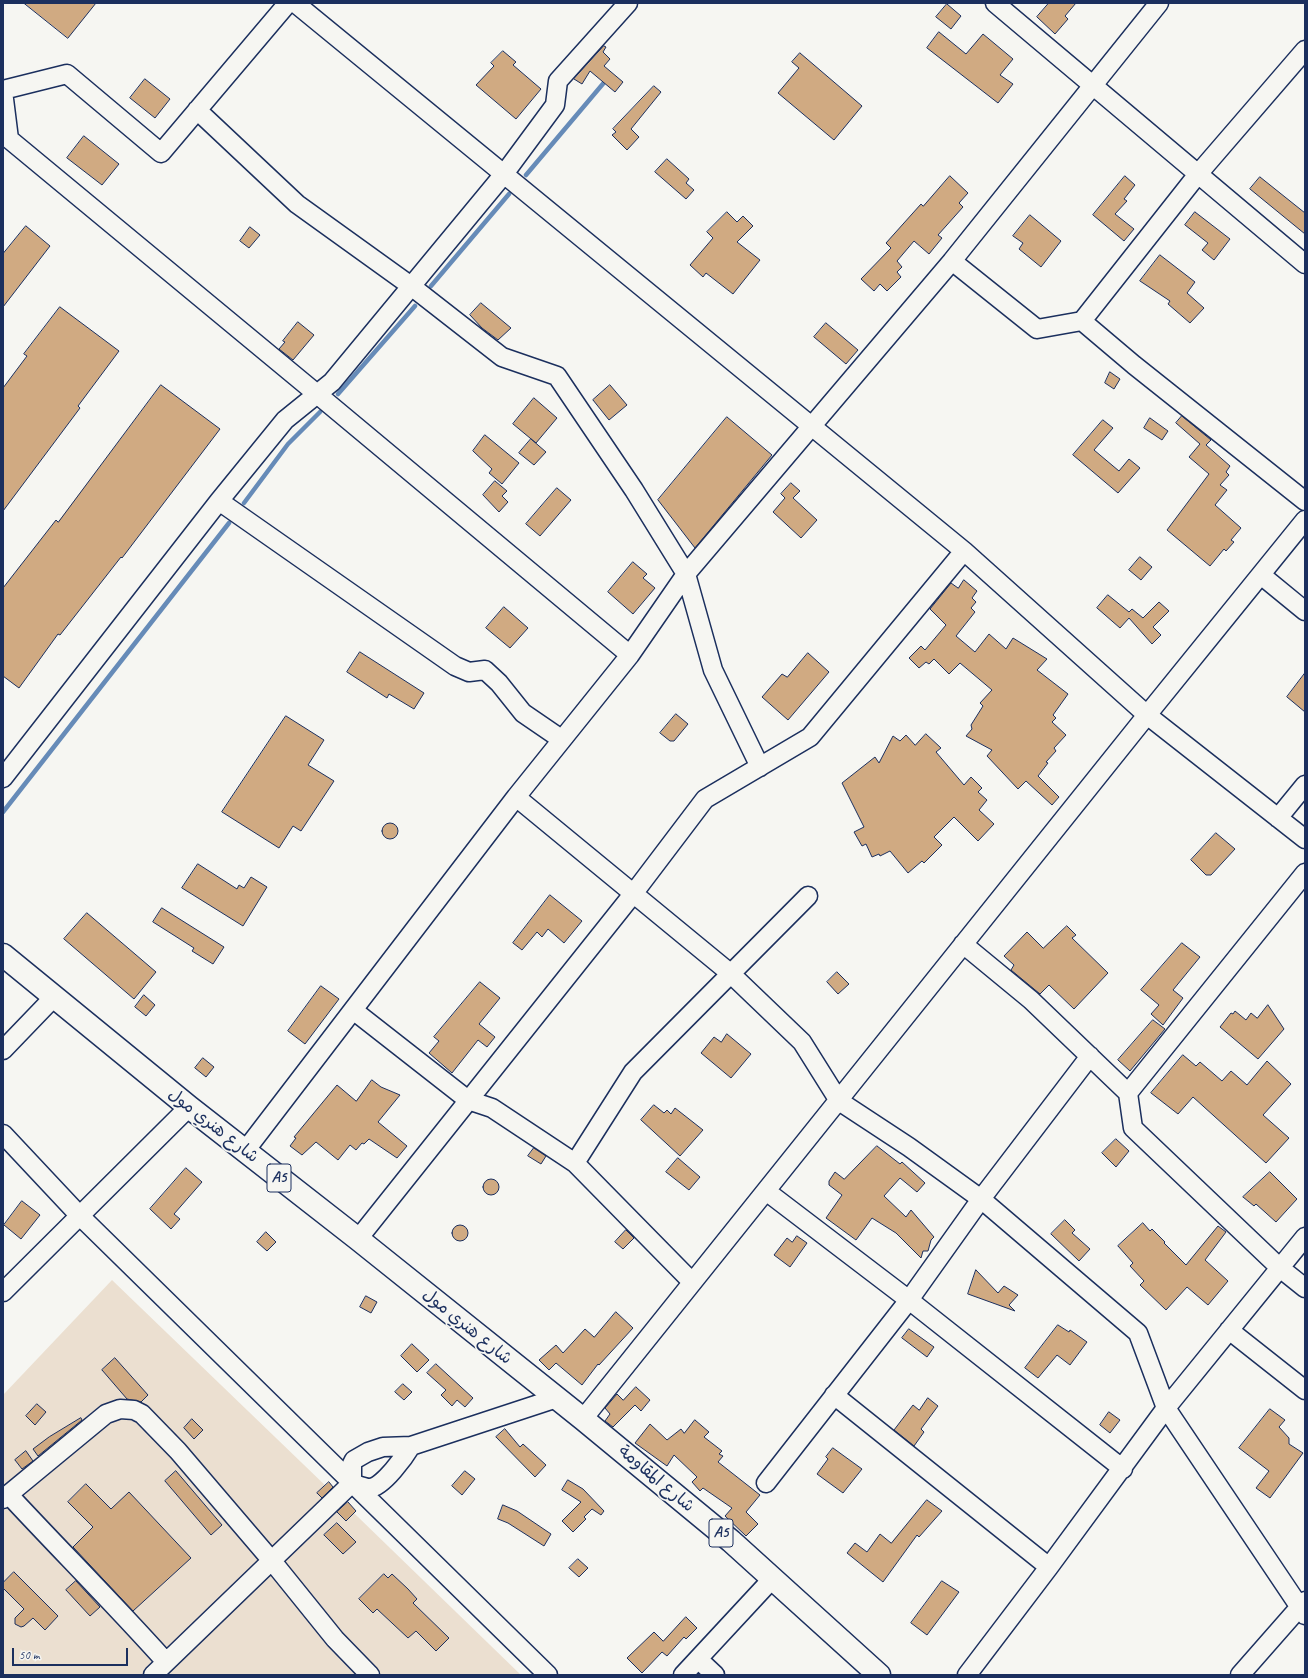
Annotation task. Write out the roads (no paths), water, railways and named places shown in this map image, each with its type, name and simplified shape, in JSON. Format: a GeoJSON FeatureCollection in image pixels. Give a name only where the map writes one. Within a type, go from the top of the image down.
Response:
{"type":"FeatureCollection","features":[{"type":"Feature","properties":{"kind":"highway","name":"شارع هنري مول"},"geometry":{"type":"LineString","coordinates":[[3,955],[189,1107],[358,1239],[557,1398]]}},
{"type":"Feature","properties":{"kind":"highway","name":"شارع المقاومة"},"geometry":{"type":"LineString","coordinates":[[557,1398],[773,1578],[879,1675]]}},
{"type":"Feature","properties":{"kind":"street"},"geometry":{"type":"LineString","coordinates":[[288,3],[161,153],[67,74],[3,90],[9,139],[630,655]]}},
{"type":"Feature","properties":{"kind":"street"},"geometry":{"type":"LineString","coordinates":[[295,3],[964,552],[1147,715],[1305,839]]}},
{"type":"Feature","properties":{"kind":"street"},"geometry":{"type":"LineString","coordinates":[[3,778],[219,501],[285,420],[332,382],[504,174],[555,105],[558,80],[628,3]]}},
{"type":"Feature","properties":{"kind":"street"},"geometry":{"type":"LineString","coordinates":[[995,3],[1094,84],[1305,264]]}},
{"type":"Feature","properties":{"kind":"street"},"geometry":{"type":"LineString","coordinates":[[245,1151],[561,739],[630,655],[686,574],[952,261],[1159,3]]}},
{"type":"Feature","properties":{"kind":"street"},"geometry":{"type":"LineString","coordinates":[[952,261],[1037,329],[1082,321],[1198,174],[1305,50]]}},
{"type":"Feature","properties":{"kind":"street"},"geometry":{"type":"LineString","coordinates":[[197,110],[297,204],[411,286],[502,357],[558,376],[634,490],[686,574],[713,670],[760,767]]}},
{"type":"Feature","properties":{"kind":"street"},"geometry":{"type":"LineString","coordinates":[[1082,321],[1134,365],[1305,501]]}},
{"type":"Feature","properties":{"kind":"street"},"geometry":{"type":"LineString","coordinates":[[219,501],[455,666],[469,672],[485,670],[499,683],[523,712],[561,739]]}},
{"type":"Feature","properties":{"kind":"street"},"geometry":{"type":"LineString","coordinates":[[583,1419],[1305,520]]}},
{"type":"Feature","properties":{"kind":"street"},"geometry":{"type":"LineString","coordinates":[[358,1239],[633,894],[706,799],[810,737],[964,552]]}},
{"type":"Feature","properties":{"kind":"street"},"geometry":{"type":"LineString","coordinates":[[1261,575],[1305,611]]}},
{"type":"Feature","properties":{"kind":"street"},"geometry":{"type":"LineString","coordinates":[[1278,818],[1305,785]]}},
{"type":"Feature","properties":{"kind":"street"},"geometry":{"type":"LineString","coordinates":[[516,797],[730,973],[802,1042],[839,1101],[908,1147],[981,1199],[1138,1333],[1166,1408],[1303,1608],[1240,1675]]}},
{"type":"Feature","properties":{"kind":"street"},"geometry":{"type":"LineString","coordinates":[[1128,1093],[1305,873]]}},
{"type":"Feature","properties":{"kind":"street"},"geometry":{"type":"LineString","coordinates":[[575,1163],[633,1072],[808,896]]}},
{"type":"Feature","properties":{"kind":"street"},"geometry":{"type":"LineString","coordinates":[[963,944],[1031,1000],[1128,1093],[1133,1128],[1280,1268],[1305,1288]]}},
{"type":"Feature","properties":{"kind":"street"},"geometry":{"type":"LineString","coordinates":[[3,1050],[54,997]]}},
{"type":"Feature","properties":{"kind":"street"},"geometry":{"type":"LineString","coordinates":[[353,1010],[468,1100],[492,1108],[575,1163],[692,1282]]}},
{"type":"Feature","properties":{"kind":"street"},"geometry":{"type":"LineString","coordinates":[[766,1483],[908,1300],[981,1199],[1090,1056]]}},
{"type":"Feature","properties":{"kind":"street"},"geometry":{"type":"LineString","coordinates":[[3,1292],[189,1107]]}},
{"type":"Feature","properties":{"kind":"street"},"geometry":{"type":"LineString","coordinates":[[3,1134],[80,1215],[548,1675]]}},
{"type":"Feature","properties":{"kind":"street"},"geometry":{"type":"LineString","coordinates":[[766,1191],[1123,1468]]}},
{"type":"Feature","properties":{"kind":"street"},"geometry":{"type":"LineString","coordinates":[[967,1675],[1123,1468],[1166,1408],[1305,1237]]}},
{"type":"Feature","properties":{"kind":"street"},"geometry":{"type":"LineString","coordinates":[[1229,1330],[1305,1390]]}},
{"type":"Feature","properties":{"kind":"street"},"geometry":{"type":"LineString","coordinates":[[834,1395],[1049,1567]]}},
{"type":"Feature","properties":{"kind":"street"},"geometry":{"type":"LineString","coordinates":[[153,1675],[352,1483],[352,1464],[358,1456],[383,1447],[411,1446],[557,1398]]}},
{"type":"Feature","properties":{"kind":"street"},"geometry":{"type":"LineString","coordinates":[[166,1662],[118,1609],[6,1497],[106,1414],[120,1409],[134,1410],[142,1414],[178,1450],[272,1561],[335,1639],[370,1675]]}},
{"type":"Feature","properties":{"kind":"street"},"geometry":{"type":"LineString","coordinates":[[352,1483],[365,1487],[376,1486],[404,1459],[411,1446]]}},
{"type":"Feature","properties":{"kind":"street"},"geometry":{"type":"LineString","coordinates":[[683,1675],[773,1578]]}},
{"type":"Feature","properties":{"kind":"street"},"geometry":{"type":"LineString","coordinates":[[698,1659],[715,1675]]}},
{"type":"Feature","properties":{"kind":"waterway"},"geometry":{"type":"LineString","coordinates":[[526,175],[607,79]]}},
{"type":"Feature","properties":{"kind":"waterway"},"geometry":{"type":"LineString","coordinates":[[431,286],[509,194]]}},
{"type":"Feature","properties":{"kind":"waterway"},"geometry":{"type":"LineString","coordinates":[[338,394],[415,306]]}},
{"type":"Feature","properties":{"kind":"waterway"},"geometry":{"type":"LineString","coordinates":[[244,503],[288,444],[320,412]]}},
{"type":"Feature","properties":{"kind":"waterway"},"geometry":{"type":"LineString","coordinates":[[3,812],[229,523]]}}]}
